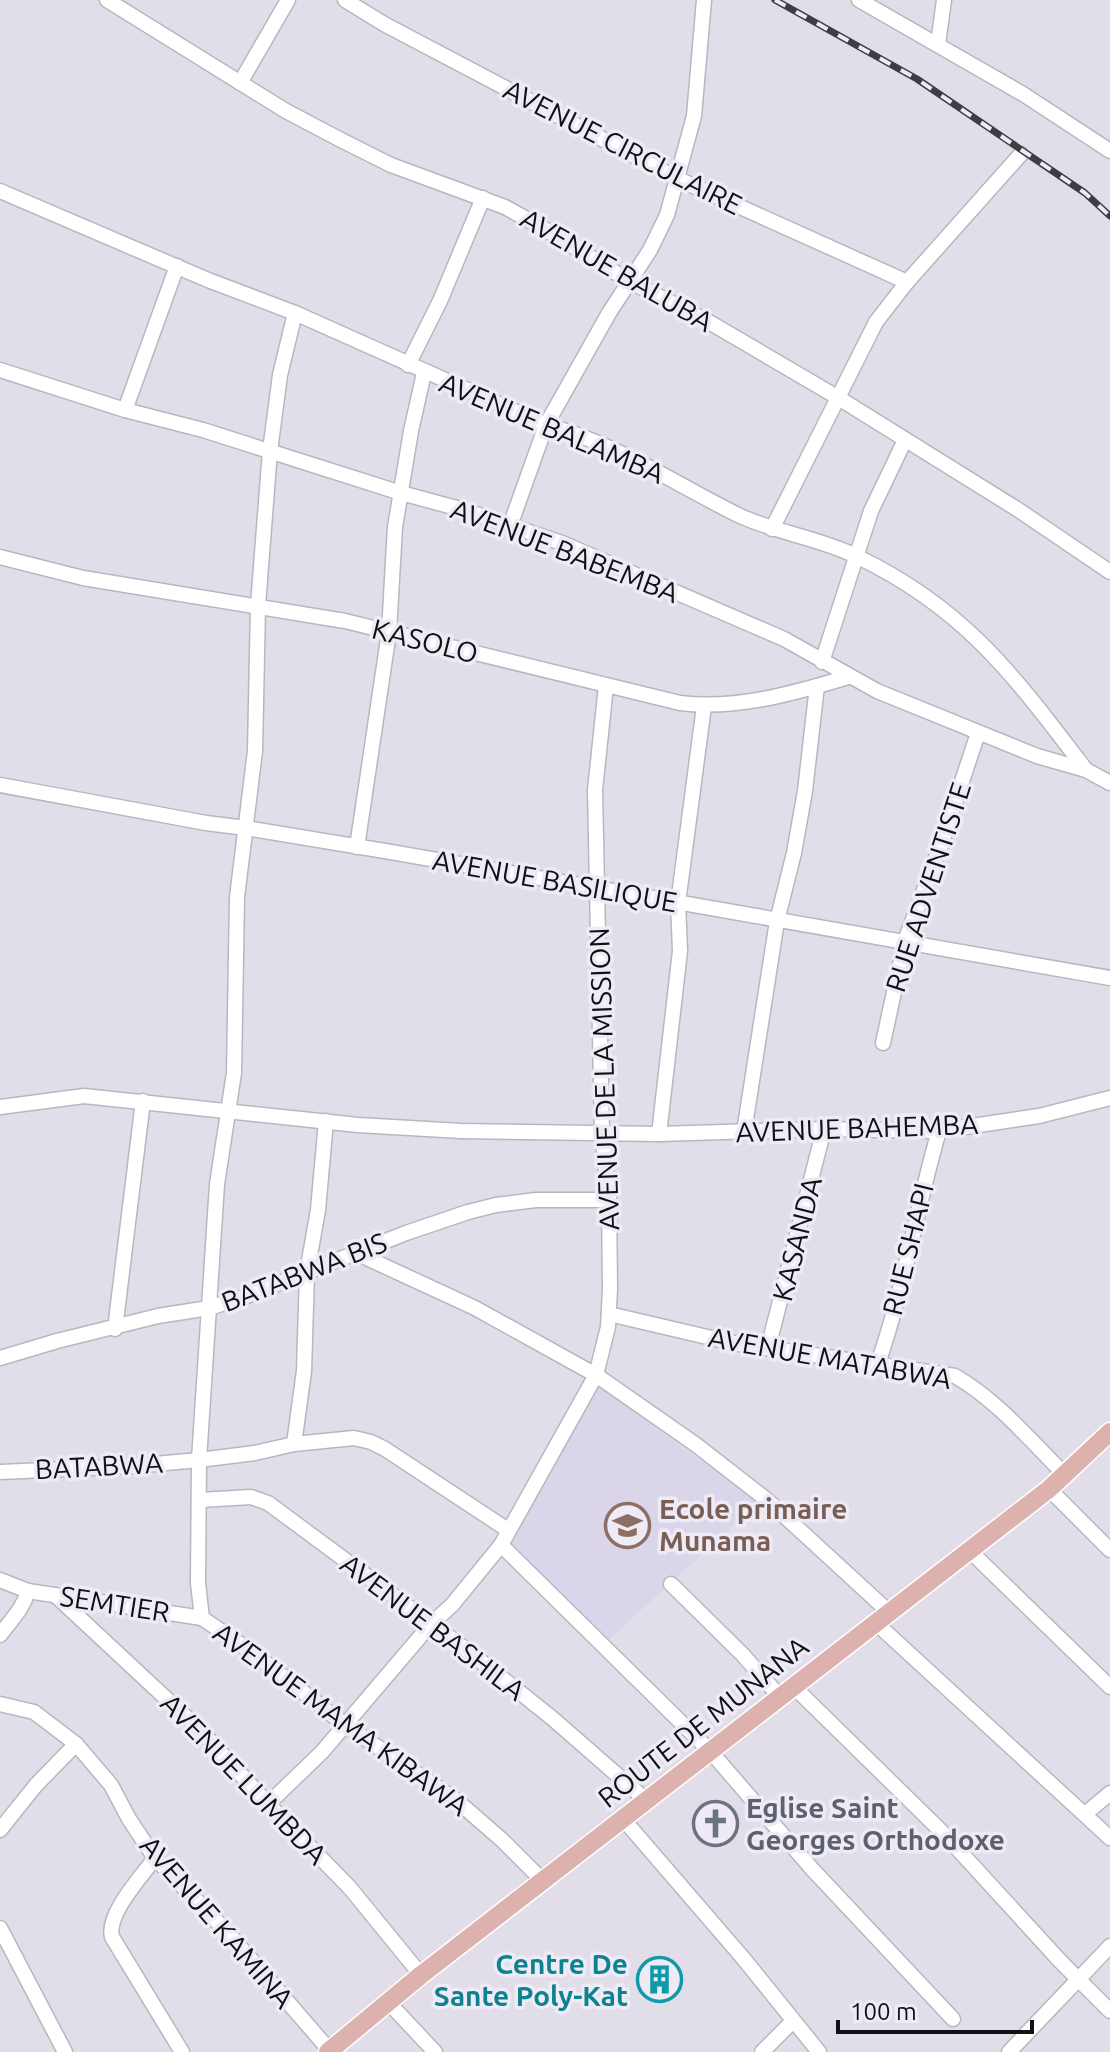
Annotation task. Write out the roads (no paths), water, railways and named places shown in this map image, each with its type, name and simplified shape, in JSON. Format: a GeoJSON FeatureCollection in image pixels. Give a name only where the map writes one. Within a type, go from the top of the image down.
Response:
{"type":"FeatureCollection","features":[{"type":"Feature","properties":{"kind":"main road","name":"ROUTE DE MUNANA"},"geometry":{"type":"LineString","coordinates":[[329,2052],[542,1880],[624,1820],[1049,1489],[1110,1432]]}},
{"type":"Feature","properties":{"kind":"street","name":"AVENUE BALUBA"},"geometry":{"type":"LineString","coordinates":[[107,0],[286,111],[391,165],[483,198],[539,225],[629,281],[709,322],[837,397],[1017,509],[1110,572]]}},
{"type":"Feature","properties":{"kind":"street"},"geometry":{"type":"LineString","coordinates":[[240,83],[288,0]]}},
{"type":"Feature","properties":{"kind":"street","name":"AVENUE CIRCULAIRE"},"geometry":{"type":"LineString","coordinates":[[345,0],[384,24],[678,179],[907,282]]}},
{"type":"Feature","properties":{"kind":"street"},"geometry":{"type":"LineString","coordinates":[[510,526],[546,425],[650,250],[667,215],[694,116],[704,0]]}},
{"type":"Feature","properties":{"kind":"street"},"geometry":{"type":"LineString","coordinates":[[859,0],[1023,94],[1110,151]]}},
{"type":"Feature","properties":{"kind":"street"},"geometry":{"type":"LineString","coordinates":[[938,44],[944,0]]}},
{"type":"Feature","properties":{"kind":"street"},"geometry":{"type":"LineString","coordinates":[[772,529],[876,322],[907,282],[1021,154]]}},
{"type":"Feature","properties":{"kind":"street","name":"AVENUE BALAMBA"},"geometry":{"type":"LineString","coordinates":[[0,191],[295,313],[546,425],[580,434],[740,516],[856,556],[911,586],[976,636],[1000,660],[1086,770]]}},
{"type":"Feature","properties":{"kind":"street"},"geometry":{"type":"LineString","coordinates":[[408,365],[440,301],[483,198]]}},
{"type":"Feature","properties":{"kind":"street"},"geometry":{"type":"LineString","coordinates":[[125,410],[177,266]]}},
{"type":"Feature","properties":{"kind":"street","name":"AVENUE MAMA KIBAWA"},"geometry":{"type":"LineString","coordinates":[[295,313],[280,375],[270,451],[258,605],[255,751],[236,926],[236,1020],[229,1113],[217,1184],[199,1460],[197,1531],[202,1618],[253,1653],[345,1725],[456,1800],[542,1880]]}},
{"type":"Feature","properties":{"kind":"street","name":"AVENUE BABEMBA"},"geometry":{"type":"LineString","coordinates":[[0,370],[510,526],[651,580],[784,639],[848,677],[978,733],[1037,756],[1086,770],[1110,783]]}},
{"type":"Feature","properties":{"kind":"street"},"geometry":{"type":"LineString","coordinates":[[357,847],[389,632],[395,527],[424,373]]}},
{"type":"Feature","properties":{"kind":"street"},"geometry":{"type":"LineString","coordinates":[[822,662],[871,511],[905,440]]}},
{"type":"Feature","properties":{"kind":"street","name":"KASOLO"},"geometry":{"type":"LineString","coordinates":[[0,557],[83,578],[258,605],[389,632],[606,686],[704,706],[740,703],[848,677]]}},
{"type":"Feature","properties":{"kind":"street","name":"AVENUE DE LA MISSION"},"geometry":{"type":"LineString","coordinates":[[508,1530],[596,1375],[609,1314],[609,1200],[602,1132],[595,790],[606,686]]}},
{"type":"Feature","properties":{"kind":"street"},"geometry":{"type":"LineString","coordinates":[[744,1132],[777,921],[805,791],[817,686]]}},
{"type":"Feature","properties":{"kind":"street"},"geometry":{"type":"LineString","coordinates":[[659,1134],[680,951],[678,903],[704,706]]}},
{"type":"Feature","properties":{"kind":"street","name":"RUE ADVENTISTE"},"geometry":{"type":"LineString","coordinates":[[883,1043],[905,941],[978,733]]}},
{"type":"Feature","properties":{"kind":"street","name":"AVENUE BASILIQUE"},"geometry":{"type":"LineString","coordinates":[[0,785],[191,821],[1110,978]]}},
{"type":"Feature","properties":{"kind":"street","name":"AVENUE BAHEMBA"},"geometry":{"type":"LineString","coordinates":[[0,1107],[84,1096],[229,1113],[461,1131],[659,1134],[824,1129],[939,1131],[1039,1116],[1110,1098]]}},
{"type":"Feature","properties":{"kind":"street"},"geometry":{"type":"LineString","coordinates":[[115,1329],[143,1101]]}},
{"type":"Feature","properties":{"kind":"street"},"geometry":{"type":"LineString","coordinates":[[294,1444],[304,1371],[307,1272],[318,1210],[326,1121]]}},
{"type":"Feature","properties":{"kind":"street","name":"KASANDA"},"geometry":{"type":"LineString","coordinates":[[768,1348],[824,1129]]}},
{"type":"Feature","properties":{"kind":"street","name":"RUE SHAPI"},"geometry":{"type":"LineString","coordinates":[[877,1366],[890,1327],[921,1191],[939,1131]]}},
{"type":"Feature","properties":{"kind":"street","name":"BATABWA BIS"},"geometry":{"type":"LineString","coordinates":[[0,1358],[158,1316],[209,1308],[446,1218],[496,1205],[536,1200],[609,1200]]}},
{"type":"Feature","properties":{"kind":"street"},"geometry":{"type":"LineString","coordinates":[[356,1253],[475,1308],[596,1375],[695,1444],[767,1500],[883,1618],[1110,1838]]}},
{"type":"Feature","properties":{"kind":"street","name":"AVENUE MATABWA"},"geometry":{"type":"LineString","coordinates":[[609,1314],[733,1343],[955,1376],[978,1389],[1065,1475]]}},
{"type":"Feature","properties":{"kind":"street","name":"BATABWA"},"geometry":{"type":"LineString","coordinates":[[0,1472],[199,1460],[294,1444],[354,1438],[371,1442],[508,1530]]}},
{"type":"Feature","properties":{"kind":"street"},"geometry":{"type":"LineString","coordinates":[[1049,1489],[1110,1550]]}},
{"type":"Feature","properties":{"kind":"street","name":"AVENUE BASHILA"},"geometry":{"type":"LineString","coordinates":[[200,1500],[251,1497],[268,1503],[468,1651],[552,1718],[647,1801]]}},
{"type":"Feature","properties":{"kind":"street"},"geometry":{"type":"LineString","coordinates":[[268,1804],[322,1752],[430,1625],[452,1605],[501,1545],[508,1530]]}},
{"type":"Feature","properties":{"kind":"street"},"geometry":{"type":"LineString","coordinates":[[501,1545],[711,1752],[813,1870],[953,2019]]}},
{"type":"Feature","properties":{"kind":"street"},"geometry":{"type":"LineString","coordinates":[[970,1551],[1110,1687]]}},
{"type":"Feature","properties":{"kind":"street","name":"SEMTIER"},"geometry":{"type":"LineString","coordinates":[[0,1580],[28,1591],[202,1618]]}},
{"type":"Feature","properties":{"kind":"street"},"geometry":{"type":"LineString","coordinates":[[671,1584],[743,1655],[943,1833],[1110,2011]]}},
{"type":"Feature","properties":{"kind":"street","name":"SEMTIER"},"geometry":{"type":"LineString","coordinates":[[0,1635],[15,1613],[22,1609],[28,1591]]}},
{"type":"Feature","properties":{"kind":"street","name":"AVENUE LUMBDA"},"geometry":{"type":"LineString","coordinates":[[55,1595],[175,1705],[350,1888],[421,1975]]}},
{"type":"Feature","properties":{"kind":"street","name":"AVENUE KAMINA"},"geometry":{"type":"LineString","coordinates":[[0,1704],[34,1712],[76,1744],[111,1785],[155,1858],[228,1933],[329,2052]]}},
{"type":"Feature","properties":{"kind":"street"},"geometry":{"type":"LineString","coordinates":[[0,1830],[36,1785],[76,1744]]}},
{"type":"Feature","properties":{"kind":"street"},"geometry":{"type":"LineString","coordinates":[[1085,1814],[1110,1793]]}},
{"type":"Feature","properties":{"kind":"street"},"geometry":{"type":"LineString","coordinates":[[624,1820],[819,2052]]}},
{"type":"Feature","properties":{"kind":"street"},"geometry":{"type":"LineString","coordinates":[[155,1858],[117,1910],[110,1928],[112,1937],[182,2052]]}},
{"type":"Feature","properties":{"kind":"street"},"geometry":{"type":"LineString","coordinates":[[0,1928],[65,2052]]}},
{"type":"Feature","properties":{"kind":"street"},"geometry":{"type":"LineString","coordinates":[[1019,2048],[1110,1946]]}},
{"type":"Feature","properties":{"kind":"street"},"geometry":{"type":"LineString","coordinates":[[388,2002],[435,2052]]}},
{"type":"Feature","properties":{"kind":"street"},"geometry":{"type":"LineString","coordinates":[[762,2052],[793,2021]]}},
{"type":"Feature","properties":{"kind":"railway"},"geometry":{"type":"LineString","coordinates":[[775,0],[917,79],[1085,193],[1110,216]]}},
{"type":"Feature","properties":{"kind":"place","name":"Ecole primaire Munama"},"geometry":{"type":"Point","coordinates":[628,1525]}},
{"type":"Feature","properties":{"kind":"place","name":"Eglise Saint Georges Orthodoxe"},"geometry":{"type":"Point","coordinates":[715,1824]}},
{"type":"Feature","properties":{"kind":"place","name":"Centre De Sante Poly-Kat"},"geometry":{"type":"Point","coordinates":[659,1980]}}]}
